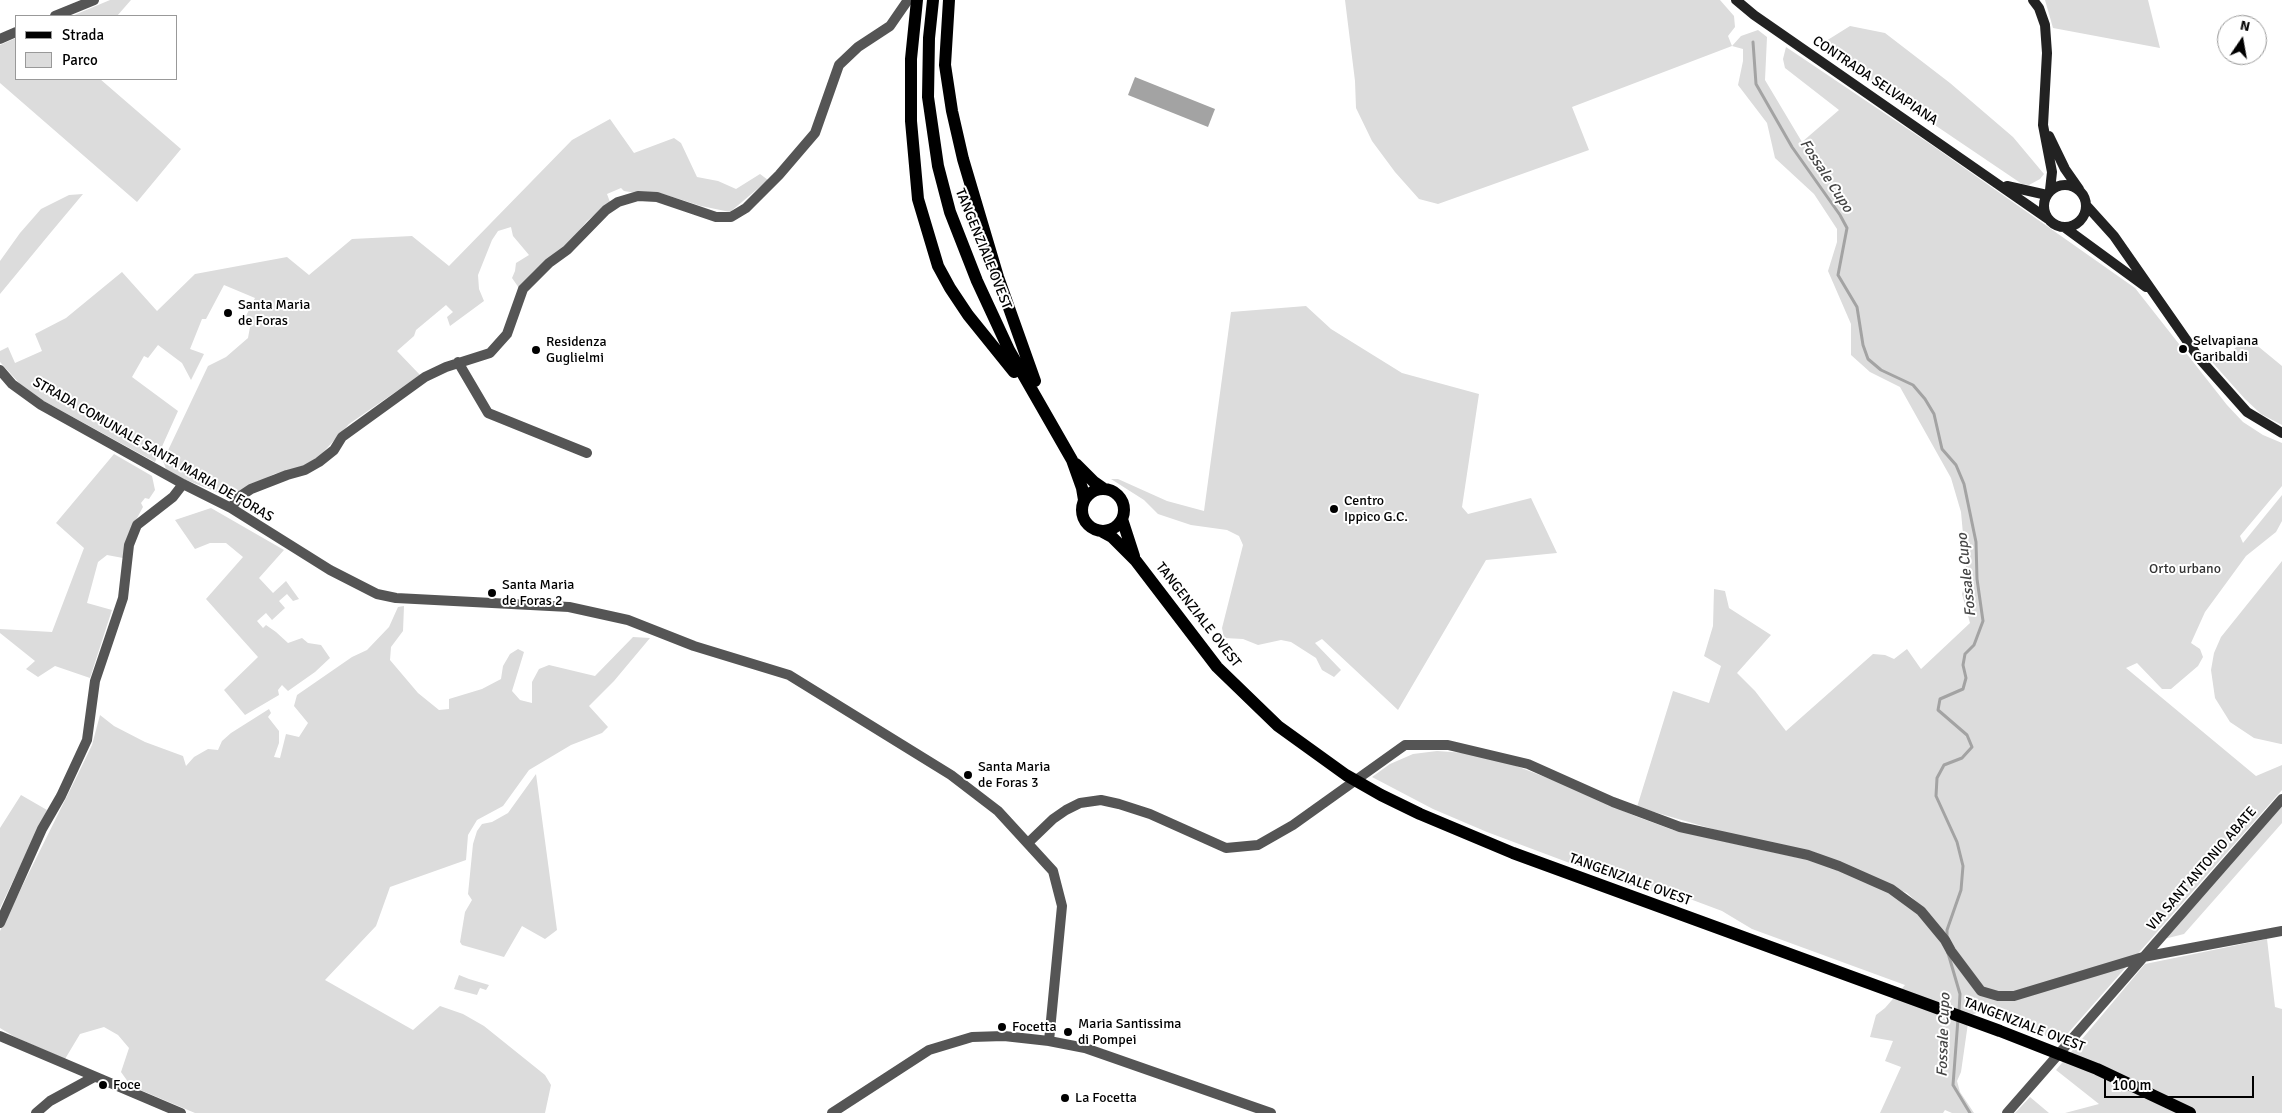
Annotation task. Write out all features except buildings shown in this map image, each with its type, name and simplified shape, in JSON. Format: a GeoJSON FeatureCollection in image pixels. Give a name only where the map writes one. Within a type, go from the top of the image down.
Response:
{"type":"FeatureCollection","features":[{"type":"Feature","properties":{"kind":"main road"},"geometry":{"type":"LineString","coordinates":[[917,0],[911,59],[912,140],[918,199],[930,245],[938,266],[963,308],[1044,410]]}},
{"type":"Feature","properties":{"kind":"main road"},"geometry":{"type":"LineString","coordinates":[[924,0],[941,0]]}},
{"type":"Feature","properties":{"kind":"main road","name":"TANGENZIALE OVEST"},"geometry":{"type":"LineString","coordinates":[[934,0],[929,38],[928,97],[938,166],[950,212],[977,281],[1009,350],[1072,460],[1082,488],[1084,500]]}},
{"type":"Feature","properties":{"kind":"main road"},"geometry":{"type":"LineString","coordinates":[[948,0],[945,65],[959,140],[998,277],[1041,395],[1044,410]]}},
{"type":"Feature","properties":{"kind":"main road","name":"CONTRADA SELVAPIANA"},"geometry":{"type":"LineString","coordinates":[[1736,0],[1754,15],[2048,219]]}},
{"type":"Feature","properties":{"kind":"main road"},"geometry":{"type":"LineString","coordinates":[[2033,0],[2039,8],[2045,25],[2047,52],[2043,124],[2052,172],[2044,207],[2048,219],[2064,227],[2156,296]]}},
{"type":"Feature","properties":{"kind":"main road"},"geometry":{"type":"LineString","coordinates":[[2043,124],[2066,169],[2081,192],[2086,206],[2114,236],[2199,358],[2246,412],[2282,434]]}},
{"type":"Feature","properties":{"kind":"main road","name":"CONTRADA SELVAPIANA"},"geometry":{"type":"LineString","coordinates":[[1999,184],[2032,193],[2048,193]]}},
{"type":"Feature","properties":{"kind":"main road"},"geometry":{"type":"LineString","coordinates":[[2048,193],[2066,185],[2081,192]]}},
{"type":"Feature","properties":{"kind":"main road"},"geometry":{"type":"LineString","coordinates":[[2064,227],[2080,221],[2086,206]]}},
{"type":"Feature","properties":{"kind":"main road","name":"TANGENZIALE OVEST"},"geometry":{"type":"LineString","coordinates":[[1072,460],[1094,482],[1104,489]]}},
{"type":"Feature","properties":{"kind":"main road"},"geometry":{"type":"LineString","coordinates":[[1104,489],[1119,497],[1124,508],[1122,519],[1113,528],[1101,531],[1094,529],[1084,520],[1082,514],[1084,500],[1092,492],[1104,489]]}},
{"type":"Feature","properties":{"kind":"main road","name":"TANGENZIALE OVEST"},"geometry":{"type":"LineString","coordinates":[[1122,519],[1136,561]]}},
{"type":"Feature","properties":{"kind":"main road","name":"TANGENZIALE OVEST"},"geometry":{"type":"LineString","coordinates":[[1101,531],[1112,537],[1136,561],[1216,667],[1278,726],[1346,775],[1420,814],[1512,853],[2000,1031],[2097,1070],[2190,1113]]}},
{"type":"Feature","properties":{"kind":"street"},"geometry":{"type":"LineString","coordinates":[[57,15],[94,0]]}},
{"type":"Feature","properties":{"kind":"street"},"geometry":{"type":"LineString","coordinates":[[231,508],[239,497],[252,489],[287,474],[305,470],[334,450],[342,437],[425,377],[458,362],[490,353],[507,334],[517,300],[523,289],[549,263],[567,250],[606,210],[618,202],[638,196],[657,197],[716,217],[731,217],[746,208],[779,175],[815,133],[839,65],[858,47],[890,26],[908,0]]}},
{"type":"Feature","properties":{"kind":"street"},"geometry":{"type":"LineString","coordinates":[[0,39],[15,32]]}},
{"type":"Feature","properties":{"kind":"street"},"geometry":{"type":"LineString","coordinates":[[458,362],[488,413],[587,453]]}},
{"type":"Feature","properties":{"kind":"street","name":"STRADA COMUNALE SANTA MARIA DE FORAS"},"geometry":{"type":"LineString","coordinates":[[0,370],[12,384],[41,405],[183,484],[231,508],[330,570],[377,594],[396,598],[569,607],[628,620],[694,646],[790,675],[951,775],[998,811],[1053,871],[1062,906],[1049,1041]]}},
{"type":"Feature","properties":{"kind":"street"},"geometry":{"type":"LineString","coordinates":[[0,922],[42,829],[61,796],[87,740],[95,681],[123,598],[129,545],[137,525],[173,497],[183,484]]}},
{"type":"Feature","properties":{"kind":"street"},"geometry":{"type":"LineString","coordinates":[[1028,843],[1053,819],[1066,810],[1080,803],[1101,800],[1150,814],[1226,848],[1258,845],[1293,825],[1405,745],[1448,745],[1512,760],[1613,802],[1680,827],[1788,850],[1839,866],[1891,889],[1912,903],[1945,940],[1950,951],[1981,991],[1998,996],[2014,996],[2143,957],[2282,931]]}},
{"type":"Feature","properties":{"kind":"street","name":"VIA SANT'ANTONIO ABATE"},"geometry":{"type":"LineString","coordinates":[[2007,1113],[2282,799]]}},
{"type":"Feature","properties":{"kind":"street"},"geometry":{"type":"LineString","coordinates":[[0,1036],[181,1113]]}},
{"type":"Feature","properties":{"kind":"street"},"geometry":{"type":"LineString","coordinates":[[832,1113],[929,1050],[972,1037],[1004,1036],[1049,1041],[1085,1048],[1271,1113]]}},
{"type":"Feature","properties":{"kind":"street"},"geometry":{"type":"LineString","coordinates":[[36,1113],[50,1101],[94,1077]]}},
{"type":"Feature","properties":{"kind":"green space"},"geometry":{"type":"Polygon","coordinates":[[[110,0],[131,0],[118,15],[74,15],[110,0]]]}},
{"type":"Feature","properties":{"kind":"green space"},"geometry":{"type":"Polygon","coordinates":[[[1345,0],[1720,0],[1734,16],[1735,27],[1728,36],[1732,46],[1572,107],[1589,150],[1438,204],[1419,199],[1395,172],[1372,141],[1356,108],[1355,81],[1345,0]]]}},
{"type":"Feature","properties":{"kind":"green space"},"geometry":{"type":"Polygon","coordinates":[[[2045,0],[2148,0],[2160,48],[2053,28],[2045,0]]]}},
{"type":"Feature","properties":{"kind":"green space"},"geometry":{"type":"Polygon","coordinates":[[[1850,26],[1885,33],[1950,83],[2013,137],[2044,174],[2040,179],[2029,185],[2022,184],[1818,46],[1850,26]]]}},
{"type":"Feature","properties":{"kind":"green space","name":"Orto urbano"},"geometry":{"type":"Polygon","coordinates":[[[1758,30],[1767,37],[1765,80],[1802,142],[1839,110],[1785,68],[1783,59],[1786,47],[1933,146],[2135,288],[2227,405],[2243,422],[2263,435],[2282,443],[2282,486],[2240,536],[2243,543],[2282,495],[2282,521],[2276,532],[2246,556],[2205,612],[2191,643],[2200,649],[2203,657],[2198,666],[2171,689],[2162,689],[2137,663],[2126,668],[2256,776],[2282,765],[2282,790],[2061,1041],[1979,1012],[1969,1016],[1961,1072],[1957,1081],[1960,1092],[1974,1113],[1952,1113],[1945,1110],[1943,1113],[1880,1113],[1901,1067],[1885,1061],[1893,1041],[1870,1037],[1876,1015],[1885,1008],[1905,985],[1752,929],[1722,911],[1682,896],[1639,889],[1487,832],[1433,809],[1372,777],[1390,764],[1413,754],[1437,751],[1466,753],[1506,762],[1673,830],[1817,862],[1853,874],[1929,913],[1907,893],[1814,852],[1723,832],[1637,807],[1673,691],[1709,703],[1721,666],[1704,656],[1713,626],[1714,589],[1725,591],[1729,608],[1771,635],[1737,673],[1755,691],[1786,731],[1873,654],[1885,655],[1894,659],[1907,649],[1921,669],[1970,623],[1962,594],[1967,578],[1961,512],[1951,478],[1900,387],[1870,372],[1851,355],[1851,324],[1828,271],[1837,242],[1837,229],[1814,194],[1775,158],[1767,123],[1738,85],[1743,61],[1743,49],[1732,46],[1741,36],[1758,30]]]}},
{"type":"Feature","properties":{"kind":"green space"},"geometry":{"type":"Polygon","coordinates":[[[15,38],[15,80],[101,80],[181,149],[137,202],[0,83],[0,45],[15,38]]]}},
{"type":"Feature","properties":{"kind":"green space"},"geometry":{"type":"Polygon","coordinates":[[[610,119],[634,153],[674,138],[681,143],[697,177],[718,181],[736,189],[760,174],[768,180],[730,212],[701,206],[660,193],[636,193],[624,191],[621,188],[607,194],[610,202],[587,221],[569,243],[534,271],[519,288],[512,278],[516,263],[529,255],[513,236],[511,227],[498,231],[492,240],[478,275],[479,289],[484,301],[450,326],[447,317],[453,312],[446,305],[416,330],[414,336],[397,351],[420,375],[349,424],[317,459],[304,466],[274,474],[229,497],[181,478],[166,469],[163,461],[208,366],[226,357],[248,338],[250,327],[242,324],[255,298],[224,285],[206,319],[202,319],[190,349],[204,354],[191,380],[182,363],[158,345],[148,358],[144,356],[132,377],[178,411],[155,462],[42,400],[21,385],[0,362],[0,351],[8,347],[15,363],[42,351],[35,334],[66,318],[122,272],[157,311],[195,274],[287,257],[309,275],[352,239],[412,236],[449,266],[572,140],[610,119]]]}},
{"type":"Feature","properties":{"kind":"green space"},"geometry":{"type":"Polygon","coordinates":[[[83,194],[0,294],[0,261],[20,233],[41,209],[69,195],[83,194]]]}},
{"type":"Feature","properties":{"kind":"green space","name":"Centro Ippico G.C."},"geometry":{"type":"Polygon","coordinates":[[[1306,306],[1331,329],[1402,373],[1479,394],[1462,507],[1468,514],[1531,498],[1557,553],[1486,560],[1398,710],[1322,639],[1315,643],[1341,670],[1334,677],[1322,670],[1316,658],[1291,642],[1281,640],[1258,645],[1243,639],[1224,638],[1222,628],[1243,545],[1239,536],[1227,530],[1191,525],[1158,514],[1144,500],[1111,479],[1118,479],[1167,501],[1204,511],[1231,312],[1306,306]]]}},
{"type":"Feature","properties":{"kind":"green space"},"geometry":{"type":"Polygon","coordinates":[[[2248,338],[2282,366],[2282,425],[2261,414],[2212,362],[2215,358],[2219,361],[2248,338]]]}},
{"type":"Feature","properties":{"kind":"green space"},"geometry":{"type":"Polygon","coordinates":[[[114,454],[152,476],[155,490],[149,499],[145,498],[141,503],[143,507],[129,533],[123,558],[107,555],[98,562],[87,603],[112,610],[90,678],[55,666],[38,677],[26,669],[35,661],[0,633],[0,629],[52,632],[84,548],[56,523],[114,454]]]}},
{"type":"Feature","properties":{"kind":"green space"},"geometry":{"type":"Polygon","coordinates":[[[211,508],[284,550],[259,578],[273,593],[286,581],[299,599],[293,601],[287,594],[279,601],[285,608],[272,620],[266,613],[257,621],[263,628],[266,625],[288,643],[302,638],[308,643],[321,645],[330,658],[315,672],[288,691],[282,685],[278,690],[279,695],[245,715],[224,690],[258,657],[206,599],[243,557],[226,543],[210,543],[195,549],[175,520],[211,508]]]}},
{"type":"Feature","properties":{"kind":"green space"},"geometry":{"type":"Polygon","coordinates":[[[2282,561],[2281,744],[2254,738],[2230,722],[2215,698],[2211,670],[2214,653],[2221,637],[2282,561]]]}},
{"type":"Feature","properties":{"kind":"green space"},"geometry":{"type":"Polygon","coordinates":[[[404,606],[403,631],[391,647],[390,660],[418,693],[439,710],[449,709],[449,699],[482,689],[501,679],[503,666],[510,654],[518,649],[524,652],[512,691],[520,700],[532,703],[532,682],[539,669],[549,665],[595,676],[633,637],[650,638],[614,681],[589,706],[608,727],[602,733],[571,745],[529,770],[503,806],[477,820],[468,835],[466,860],[390,887],[376,926],[325,980],[413,1030],[440,1006],[463,1014],[484,1026],[545,1075],[551,1085],[545,1113],[195,1113],[131,1086],[121,1072],[129,1048],[118,1035],[104,1027],[80,1034],[65,1059],[15,1037],[0,1028],[0,931],[92,745],[100,715],[114,726],[145,742],[183,756],[186,766],[194,757],[208,749],[218,750],[222,741],[231,733],[269,709],[271,713],[268,717],[279,731],[279,743],[274,757],[280,758],[286,734],[299,737],[308,723],[294,706],[297,695],[352,657],[367,650],[389,627],[398,607],[404,606]]]}},
{"type":"Feature","properties":{"kind":"green space"},"geometry":{"type":"Polygon","coordinates":[[[536,774],[557,930],[545,939],[522,926],[504,957],[462,945],[460,942],[465,912],[472,900],[468,894],[473,844],[477,831],[482,824],[492,822],[508,813],[536,774]]]}},
{"type":"Feature","properties":{"kind":"green space"},"geometry":{"type":"Polygon","coordinates":[[[21,795],[47,810],[0,908],[0,828],[21,795]]]}},
{"type":"Feature","properties":{"kind":"green space"},"geometry":{"type":"Polygon","coordinates":[[[2282,804],[2282,823],[2184,934],[2164,939],[2282,804]]]}},
{"type":"Feature","properties":{"kind":"green space"},"geometry":{"type":"Polygon","coordinates":[[[2267,939],[2275,1007],[2282,1009],[2282,1113],[2065,1113],[2099,1104],[2056,1070],[2145,964],[2267,939]]]}},
{"type":"Feature","properties":{"kind":"green space"},"geometry":{"type":"Polygon","coordinates":[[[459,975],[489,985],[486,990],[480,988],[477,995],[454,989],[459,975]]]}},
{"type":"Feature","properties":{"kind":"green space"},"geometry":{"type":"Polygon","coordinates":[[[2030,1097],[2049,1113],[2015,1113],[2030,1097]]]}},
{"type":"Feature","properties":{"kind":"shaded area"},"geometry":{"type":"Polygon","coordinates":[[[1135,77],[1215,109],[1208,127],[1128,95],[1135,77]]]}},
{"type":"Feature","properties":{"kind":"waterway","name":"Fossale Cupo"},"geometry":{"type":"LineString","coordinates":[[1753,42],[1756,84],[1792,147],[1840,215],[1847,228],[1838,275],[1857,307],[1863,345],[1868,359],[1881,370],[1913,385],[1925,399],[1934,414],[1942,449],[1956,465],[1964,484],[1976,542],[1977,579],[1983,621],[1974,645],[1965,654],[1963,665],[1966,678],[1963,689],[1940,699],[1938,710],[1967,735],[1972,747],[1962,758],[1944,765],[1937,778],[1936,796],[1957,842],[1963,866],[1961,890],[1947,930],[1947,937]]}},
{"type":"Feature","properties":{"kind":"waterway","name":"Fossale Cupo"},"geometry":{"type":"LineString","coordinates":[[1948,953],[1960,994],[1959,1012]]}},
{"type":"Feature","properties":{"kind":"waterway","name":"Fossale Cupo"},"geometry":{"type":"LineString","coordinates":[[1958,1019],[1953,1085],[1970,1113]]}},
{"type":"Feature","properties":{"kind":"place","name":"Santa Maria de Foras"},"geometry":{"type":"Point","coordinates":[228,313]}},
{"type":"Feature","properties":{"kind":"place","name":"Selvapiana Garibaldi"},"geometry":{"type":"Point","coordinates":[2183,349]}},
{"type":"Feature","properties":{"kind":"place","name":"Residenza Guglielmi"},"geometry":{"type":"Point","coordinates":[536,350]}},
{"type":"Feature","properties":{"kind":"place","name":"Centro Ippico G.C."},"geometry":{"type":"Point","coordinates":[1334,509]}},
{"type":"Feature","properties":{"kind":"place","name":"Santa Maria de Foras 2"},"geometry":{"type":"Point","coordinates":[492,593]}},
{"type":"Feature","properties":{"kind":"place","name":"Santa Maria de Foras 3"},"geometry":{"type":"Point","coordinates":[968,775]}},
{"type":"Feature","properties":{"kind":"place","name":"Focetta"},"geometry":{"type":"Point","coordinates":[1002,1027]}},
{"type":"Feature","properties":{"kind":"place","name":"Maria Santissima di Pompei"},"geometry":{"type":"Point","coordinates":[1068,1032]}},
{"type":"Feature","properties":{"kind":"place","name":"Foce"},"geometry":{"type":"Point","coordinates":[103,1085]}},
{"type":"Feature","properties":{"kind":"place","name":"La Focetta"},"geometry":{"type":"Point","coordinates":[1065,1098]}}]}
